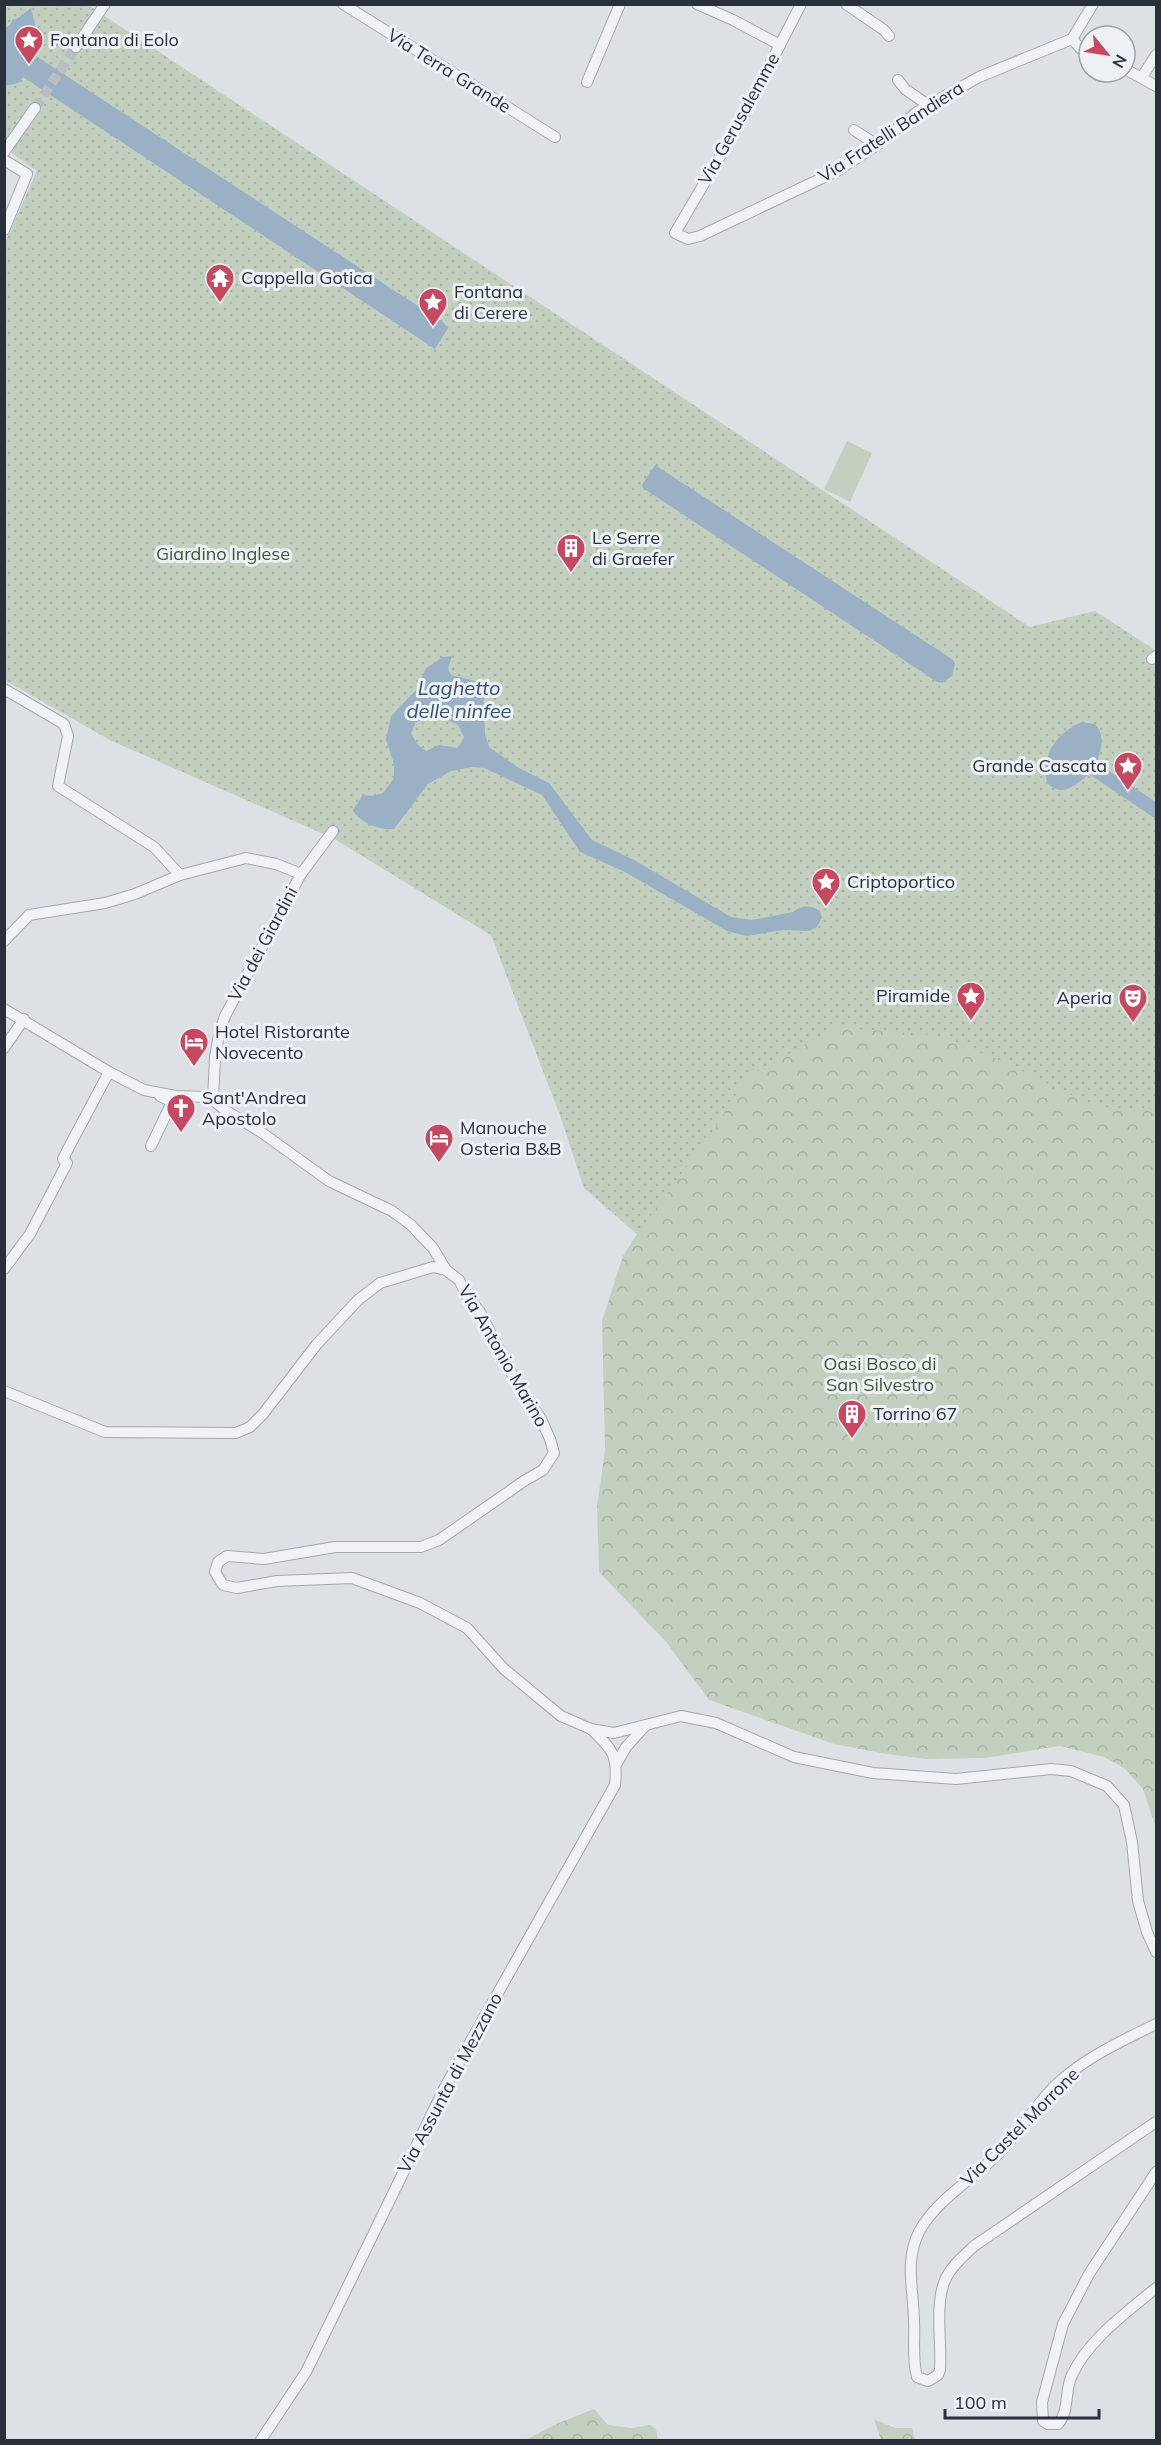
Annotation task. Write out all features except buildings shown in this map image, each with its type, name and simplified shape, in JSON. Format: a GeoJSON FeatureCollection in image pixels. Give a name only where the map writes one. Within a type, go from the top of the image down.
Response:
{"type":"FeatureCollection","features":[{"type":"Feature","properties":{"kind":"street"},"geometry":{"type":"LineString","coordinates":[[76,47],[105,4]]}},
{"type":"Feature","properties":{"kind":"street","name":"Via Terra Grande"},"geometry":{"type":"LineString","coordinates":[[343,4],[555,137]]}},
{"type":"Feature","properties":{"kind":"street"},"geometry":{"type":"LineString","coordinates":[[587,82],[620,4]]}},
{"type":"Feature","properties":{"kind":"street"},"geometry":{"type":"LineString","coordinates":[[697,4],[780,45]]}},
{"type":"Feature","properties":{"kind":"street","name":"Via Gerusalemme"},"geometry":{"type":"LineString","coordinates":[[675,233],[736,128],[801,4]]}},
{"type":"Feature","properties":{"kind":"street"},"geometry":{"type":"LineString","coordinates":[[846,4],[889,36]]}},
{"type":"Feature","properties":{"kind":"street"},"geometry":{"type":"LineString","coordinates":[[1077,45],[1072,39],[1093,4]]}},
{"type":"Feature","properties":{"kind":"street","name":"Via Fratelli Bandiera"},"geometry":{"type":"LineString","coordinates":[[675,233],[688,239],[700,236],[837,171],[877,146],[928,105],[979,77],[1072,39]]}},
{"type":"Feature","properties":{"kind":"street"},"geometry":{"type":"LineString","coordinates":[[1142,77],[1156,55]]}},
{"type":"Feature","properties":{"kind":"street"},"geometry":{"type":"LineString","coordinates":[[1137,75],[1156,86]]}},
{"type":"Feature","properties":{"kind":"street"},"geometry":{"type":"LineString","coordinates":[[898,80],[905,89],[928,105]]}},
{"type":"Feature","properties":{"kind":"street"},"geometry":{"type":"LineString","coordinates":[[4,152],[35,108]]}},
{"type":"Feature","properties":{"kind":"street"},"geometry":{"type":"LineString","coordinates":[[854,129],[877,146]]}},
{"type":"Feature","properties":{"kind":"street"},"geometry":{"type":"LineString","coordinates":[[4,160],[27,174],[4,230]]}},
{"type":"Feature","properties":{"kind":"street"},"geometry":{"type":"LineString","coordinates":[[4,689],[64,724],[68,736],[58,786],[154,847],[180,875]]}},
{"type":"Feature","properties":{"kind":"street"},"geometry":{"type":"LineString","coordinates":[[301,874],[333,831]]}},
{"type":"Feature","properties":{"kind":"street","name":"Via dei Giardini"},"geometry":{"type":"LineString","coordinates":[[4,941],[29,915],[105,903],[135,894],[180,875],[246,858],[276,864],[301,874],[225,1016],[215,1057],[213,1100]]}},
{"type":"Feature","properties":{"kind":"street"},"geometry":{"type":"LineString","coordinates":[[4,1009],[109,1072],[172,1102],[151,1146]]}},
{"type":"Feature","properties":{"kind":"street"},"geometry":{"type":"LineString","coordinates":[[4,1048],[24,1019]]}},
{"type":"Feature","properties":{"kind":"street"},"geometry":{"type":"LineString","coordinates":[[4,1269],[30,1234],[67,1163],[63,1159],[109,1072]]}},
{"type":"Feature","properties":{"kind":"street"},"geometry":{"type":"LineString","coordinates":[[155,1093],[192,1095],[213,1100],[328,1181],[392,1211],[411,1225],[433,1248],[446,1270]]}},
{"type":"Feature","properties":{"kind":"street","name":"Via Antonio Marino"},"geometry":{"type":"LineString","coordinates":[[4,1391],[105,1432],[236,1433],[250,1427],[263,1414],[317,1344],[358,1300],[380,1283],[433,1267],[446,1270],[459,1280],[469,1299],[480,1312],[515,1380],[541,1419],[554,1453],[543,1470],[439,1540],[421,1547],[334,1547],[264,1559],[227,1556],[218,1562],[215,1572],[223,1585],[237,1588],[277,1581],[352,1578],[420,1604],[466,1629],[504,1669],[561,1716],[591,1729],[614,1733],[648,1723]]}},
{"type":"Feature","properties":{"kind":"street"},"geometry":{"type":"LineString","coordinates":[[617,1763],[638,1731],[648,1723],[681,1716],[716,1723],[794,1757],[873,1773],[956,1779],[1051,1769],[1071,1771],[1107,1786],[1124,1805],[1132,1842],[1138,1901],[1147,1932],[1156,1952]]}},
{"type":"Feature","properties":{"kind":"street"},"geometry":{"type":"LineString","coordinates":[[591,1729],[608,1745],[617,1763]]}},
{"type":"Feature","properties":{"kind":"street","name":"Via Assunta di Mezzano"},"geometry":{"type":"LineString","coordinates":[[261,2440],[306,2372],[445,2087],[615,1785],[617,1763]]}},
{"type":"Feature","properties":{"kind":"street","name":"Via Castel Morrone"},"geometry":{"type":"LineString","coordinates":[[1156,2024],[1093,2056],[1058,2082],[1039,2103],[1016,2135],[935,2211],[919,2232],[910,2261],[914,2364],[917,2377],[928,2381],[938,2375],[940,2370],[940,2296],[946,2277],[955,2265],[974,2246],[1156,2122]]}},
{"type":"Feature","properties":{"kind":"street"},"geometry":{"type":"LineString","coordinates":[[1156,2172],[1089,2274],[1063,2324],[1042,2402],[1044,2421],[1052,2425],[1062,2420],[1067,2388],[1081,2360],[1108,2328],[1156,2288]]}},
{"type":"Feature","properties":{"kind":"green space","name":"Giardino Inglese"},"geometry":{"type":"Polygon","coordinates":[[[5,5],[88,5],[1030,627],[1095,611],[1152,648],[1156,653],[1156,1106],[1134,1111],[1086,1102],[992,1057],[936,1035],[836,1027],[747,1077],[713,1131],[637,1234],[584,1188],[560,1115],[491,935],[335,839],[110,740],[5,680],[5,243],[37,171],[5,148],[5,5]]]}},
{"type":"Feature","properties":{"kind":"green space","name":"Oasi Bosco di San Silvestro"},"geometry":{"type":"Polygon","coordinates":[[[5,148],[1156,819],[1156,1828],[1143,1789],[1124,1768],[1104,1757],[1060,1746],[985,1758],[926,1759],[886,1754],[834,1744],[709,1700],[667,1643],[599,1572],[597,1506],[605,1450],[602,1321],[623,1256],[637,1234],[584,1188],[560,1115],[491,935],[335,839],[110,740],[5,680],[5,243],[37,171],[5,148]]]}},
{"type":"Feature","properties":{"kind":"green space"},"geometry":{"type":"Polygon","coordinates":[[[847,441],[872,453],[850,502],[824,489],[847,441]]]}},
{"type":"Feature","properties":{"kind":"green space"},"geometry":{"type":"Polygon","coordinates":[[[594,2409],[608,2425],[631,2428],[650,2425],[656,2429],[658,2440],[525,2440],[556,2424],[594,2409]]]}},
{"type":"Feature","properties":{"kind":"green space"},"geometry":{"type":"Polygon","coordinates":[[[874,2419],[895,2428],[912,2428],[915,2440],[881,2440],[874,2419]]]}},
{"type":"Feature","properties":{"kind":"water"},"geometry":{"type":"Polygon","coordinates":[[[31,8],[41,49],[36,56],[444,323],[448,328],[435,349],[23,77],[18,83],[5,86],[5,28],[13,19],[15,20],[31,8]]]}},
{"type":"Feature","properties":{"kind":"water"},"geometry":{"type":"Polygon","coordinates":[[[655,465],[952,659],[955,663],[952,676],[942,683],[937,682],[643,488],[642,485],[655,465]]]}},
{"type":"Feature","properties":{"kind":"water","name":"Laghetto delle ninfee"},"geometry":{"type":"Polygon","coordinates":[[[452,656],[448,668],[451,675],[479,682],[483,689],[485,734],[489,747],[519,768],[549,783],[592,840],[636,861],[731,917],[752,920],[809,907],[820,911],[822,918],[816,928],[809,931],[783,930],[747,936],[727,931],[625,872],[580,852],[542,795],[484,768],[472,767],[451,771],[428,784],[394,829],[377,827],[365,822],[353,810],[363,795],[373,796],[383,793],[394,778],[394,764],[386,740],[391,716],[419,687],[425,669],[443,657],[452,656]],[[430,716],[416,722],[411,733],[417,744],[426,751],[439,745],[458,748],[464,737],[458,725],[439,716],[430,716]]]}},
{"type":"Feature","properties":{"kind":"water"},"geometry":{"type":"Polygon","coordinates":[[[1082,722],[1095,724],[1101,733],[1102,743],[1097,763],[1156,802],[1156,819],[1089,774],[1064,790],[1053,788],[1048,784],[1046,764],[1048,755],[1058,738],[1082,722]]]}},
{"type":"Feature","properties":{"kind":"tunnel"},"geometry":{"type":"LineString","coordinates":[[35,108],[76,47]]}},
{"type":"Feature","properties":{"kind":"place","name":"Fontana di Eolo"},"geometry":{"type":"Point","coordinates":[29,66]}},
{"type":"Feature","properties":{"kind":"place","name":"Cappella Gotica"},"geometry":{"type":"Point","coordinates":[220,304]}},
{"type":"Feature","properties":{"kind":"place","name":"Fontana di Cerere"},"geometry":{"type":"Point","coordinates":[433,328]}},
{"type":"Feature","properties":{"kind":"place","name":"Le Serre di Graefer"},"geometry":{"type":"Point","coordinates":[571,574]}},
{"type":"Feature","properties":{"kind":"place","name":"Grande Cascata"},"geometry":{"type":"Point","coordinates":[1128,792]}},
{"type":"Feature","properties":{"kind":"place","name":"Criptoportico"},"geometry":{"type":"Point","coordinates":[826,908]}},
{"type":"Feature","properties":{"kind":"place","name":"Piramide"},"geometry":{"type":"Point","coordinates":[971,1022]}},
{"type":"Feature","properties":{"kind":"place","name":"Aperia"},"geometry":{"type":"Point","coordinates":[1133,1024]}},
{"type":"Feature","properties":{"kind":"place","name":"Hotel Ristorante Novecento"},"geometry":{"type":"Point","coordinates":[194,1068]}},
{"type":"Feature","properties":{"kind":"place","name":"Sant'Andrea Apostolo"},"geometry":{"type":"Point","coordinates":[181,1134]}},
{"type":"Feature","properties":{"kind":"place","name":"Manouche Osteria B&B"},"geometry":{"type":"Point","coordinates":[439,1164]}},
{"type":"Feature","properties":{"kind":"place","name":"Torrino 67"},"geometry":{"type":"Point","coordinates":[852,1440]}}]}
